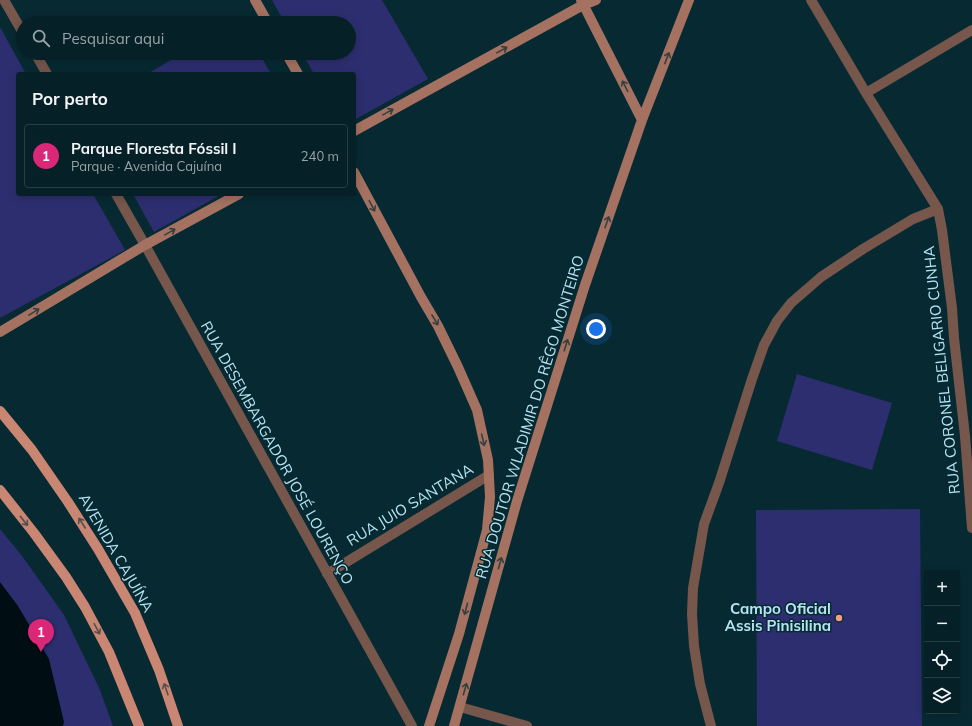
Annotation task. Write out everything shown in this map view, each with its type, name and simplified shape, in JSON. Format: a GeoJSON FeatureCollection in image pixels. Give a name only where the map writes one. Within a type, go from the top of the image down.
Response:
{"type":"FeatureCollection","features":[{"type":"Feature","properties":{"kind":"main road"},"geometry":{"type":"LineString","coordinates":[[255,0],[264,16]]}},
{"type":"Feature","properties":{"kind":"main road"},"geometry":{"type":"LineString","coordinates":[[356,130],[582,2],[596,0]]}},
{"type":"Feature","properties":{"kind":"main road","name":"RUA DOUTOR WLADIMIR DO RÊGO MONTEIRO"},"geometry":{"type":"LineString","coordinates":[[454,726],[517,501],[585,285],[642,120],[689,0]]}},
{"type":"Feature","properties":{"kind":"main road"},"geometry":{"type":"LineString","coordinates":[[582,2],[642,120]]}},
{"type":"Feature","properties":{"kind":"main road"},"geometry":{"type":"LineString","coordinates":[[290,60],[297,72]]}},
{"type":"Feature","properties":{"kind":"main road"},"geometry":{"type":"LineString","coordinates":[[356,176],[438,326],[458,367],[477,410],[488,460],[490,497],[487,530],[459,634],[429,726]]}},
{"type":"Feature","properties":{"kind":"main road"},"geometry":{"type":"LineString","coordinates":[[0,332],[145,245],[235,196]]}},
{"type":"Feature","properties":{"kind":"main road","name":"AVENIDA CAJUÍNA"},"geometry":{"type":"LineString","coordinates":[[0,411],[32,450],[68,502],[98,549],[135,614],[159,670],[178,726]]}},
{"type":"Feature","properties":{"kind":"main road"},"geometry":{"type":"LineString","coordinates":[[0,490],[66,577],[85,607],[109,652],[139,726]]}},
{"type":"Feature","properties":{"kind":"street"},"geometry":{"type":"LineString","coordinates":[[4,0],[16,21]]}},
{"type":"Feature","properties":{"kind":"street"},"geometry":{"type":"LineString","coordinates":[[711,726],[700,684],[694,646],[692,588],[704,524],[764,345],[777,320],[791,303],[821,277],[863,249],[914,219],[938,209],[866,93],[811,0]]}},
{"type":"Feature","properties":{"kind":"street"},"geometry":{"type":"LineString","coordinates":[[866,93],[972,30]]}},
{"type":"Feature","properties":{"kind":"street"},"geometry":{"type":"LineString","coordinates":[[39,60],[46,72]]}},
{"type":"Feature","properties":{"kind":"street","name":"RUA DESEMBARGADOR JOSÉ LOURENÇO"},"geometry":{"type":"LineString","coordinates":[[117,196],[412,726]]}},
{"type":"Feature","properties":{"kind":"street","name":"RUA CORONEL BELIGARIO CUNHA"},"geometry":{"type":"LineString","coordinates":[[938,209],[952,308],[965,436],[972,528]]}},
{"type":"Feature","properties":{"kind":"street","name":"RUA JUIO SANTANA"},"geometry":{"type":"LineString","coordinates":[[327,574],[489,474]]}},
{"type":"Feature","properties":{"kind":"street"},"geometry":{"type":"LineString","coordinates":[[460,707],[527,726]]}},
{"type":"Feature","properties":{"kind":"shaded area"},"geometry":{"type":"Polygon","coordinates":[[[272,0],[382,0],[428,79],[356,119],[356,72],[313,72],[306,60],[356,60],[356,16],[281,16],[272,0]]]}},
{"type":"Feature","properties":{"kind":"shaded area"},"geometry":{"type":"Polygon","coordinates":[[[0,27],[16,56],[16,60],[18,60],[25,72],[16,72],[16,196],[94,196],[125,250],[0,318],[0,27]]]}},
{"type":"Feature","properties":{"kind":"shaded area"},"geometry":{"type":"Polygon","coordinates":[[[171,60],[263,60],[270,72],[150,72],[171,60]]]}},
{"type":"Feature","properties":{"kind":"shaded area"},"geometry":{"type":"Polygon","coordinates":[[[134,196],[218,196],[154,232],[134,196]]]}},
{"type":"Feature","properties":{"kind":"shaded area"},"geometry":{"type":"Polygon","coordinates":[[[797,374],[892,403],[872,470],[777,441],[797,374]]]}},
{"type":"Feature","properties":{"kind":"shaded area","name":"Campo Oficial Assis Pinisilina"},"geometry":{"type":"Polygon","coordinates":[[[920,509],[922,726],[757,726],[756,510],[920,509]]]}},
{"type":"Feature","properties":{"kind":"shaded area"},"geometry":{"type":"Polygon","coordinates":[[[0,529],[22,556],[64,615],[100,690],[113,726],[0,726],[0,529]]]}},
{"type":"Feature","properties":{"kind":"shaded area"},"geometry":{"type":"Polygon","coordinates":[[[0,582],[18,606],[49,659],[64,722],[63,726],[0,726],[0,582]]]}},
{"type":"Feature","properties":{"kind":"place","name":"Campo Oficial Assis Pinisilina"},"geometry":{"type":"Point","coordinates":[839,618]}},
{"type":"Feature","properties":{"kind":"place","name":"Parque Floresta Fóssil I"},"geometry":{"type":"Point","coordinates":[41,652]}}]}
